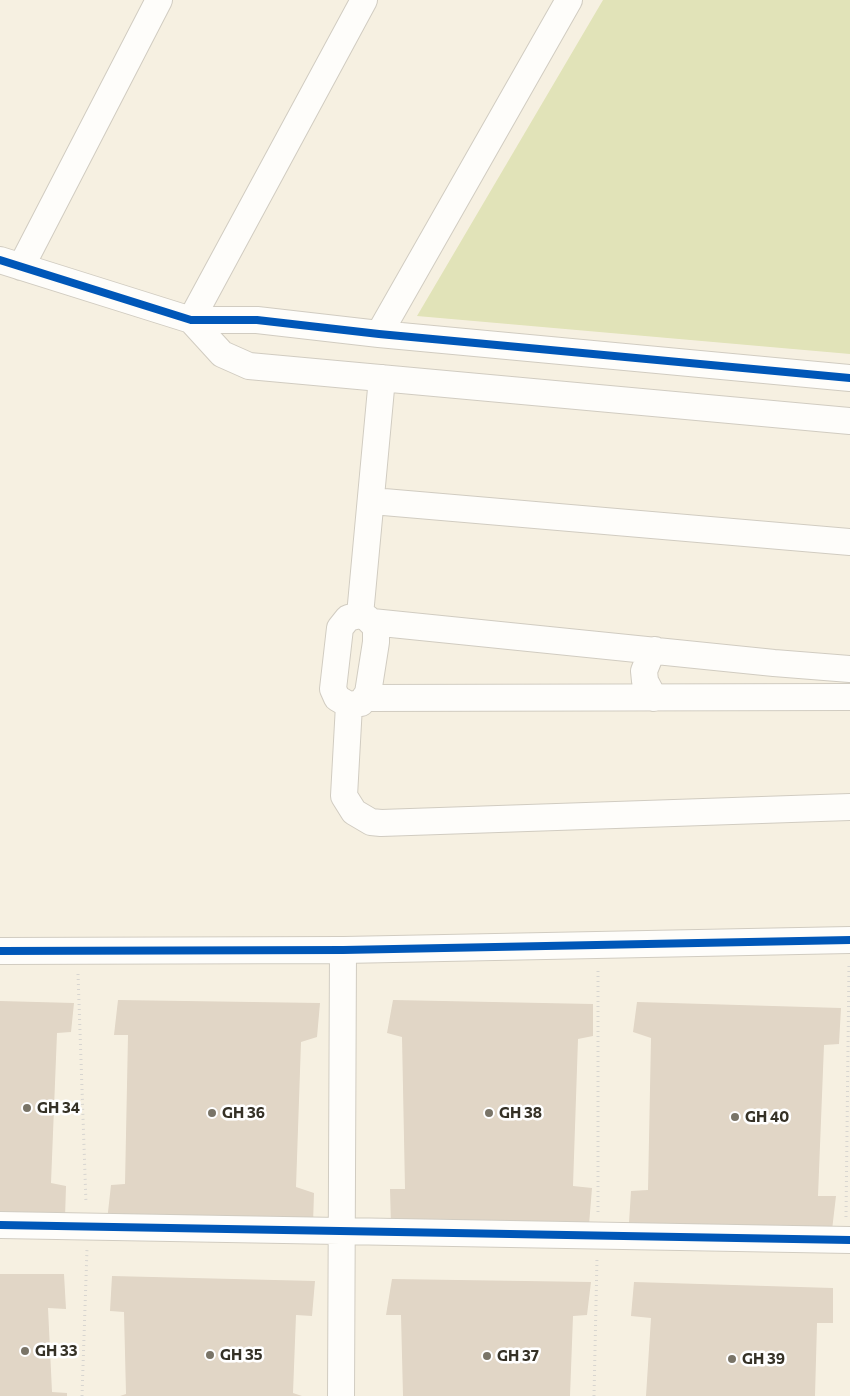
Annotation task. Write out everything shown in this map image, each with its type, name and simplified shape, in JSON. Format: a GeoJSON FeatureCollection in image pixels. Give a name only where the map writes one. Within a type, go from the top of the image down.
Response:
{"type":"FeatureCollection","features":[{"type":"Feature","properties":{"kind":"street"},"geometry":{"type":"LineString","coordinates":[[158,0],[11,263],[191,320],[258,320],[379,334],[850,378]]}},
{"type":"Feature","properties":{"kind":"street"},"geometry":{"type":"LineString","coordinates":[[191,320],[364,0]]}},
{"type":"Feature","properties":{"kind":"street"},"geometry":{"type":"LineString","coordinates":[[379,334],[569,0]]}},
{"type":"Feature","properties":{"kind":"street"},"geometry":{"type":"LineString","coordinates":[[191,320],[222,354],[249,366],[850,422]]}},
{"type":"Feature","properties":{"kind":"street"},"geometry":{"type":"LineString","coordinates":[[382,378],[372,501],[366,618],[377,634],[368,693],[357,702],[344,796],[354,812],[371,822],[381,823],[850,807]]}},
{"type":"Feature","properties":{"kind":"street"},"geometry":{"type":"LineString","coordinates":[[372,501],[850,542]]}},
{"type":"Feature","properties":{"kind":"street"},"geometry":{"type":"LineString","coordinates":[[850,668],[774,663],[366,618],[348,618],[340,628],[333,689],[337,698],[357,702],[850,697]]}},
{"type":"Feature","properties":{"kind":"street"},"geometry":{"type":"LineString","coordinates":[[654,698],[645,681],[644,671],[650,656],[655,650]]}},
{"type":"Feature","properties":{"kind":"street"},"geometry":{"type":"LineString","coordinates":[[693,698],[700,693],[708,680],[708,666],[700,654]]}},
{"type":"Feature","properties":{"kind":"street"},"geometry":{"type":"LineString","coordinates":[[0,950],[343,950],[850,940]]}},
{"type":"Feature","properties":{"kind":"street"},"geometry":{"type":"LineString","coordinates":[[342,1396],[343,950]]}},
{"type":"Feature","properties":{"kind":"street"},"geometry":{"type":"LineString","coordinates":[[0,1225],[848,1240]]}},
{"type":"Feature","properties":{"kind":"path"},"geometry":{"type":"LineString","coordinates":[[848,1240],[850,940]]}},
{"type":"Feature","properties":{"kind":"path"},"geometry":{"type":"LineString","coordinates":[[594,1396],[598,1236],[598,945]]}},
{"type":"Feature","properties":{"kind":"path"},"geometry":{"type":"LineString","coordinates":[[77,950],[87,1227],[82,1396]]}},
{"type":"Feature","properties":{"kind":"green space"},"geometry":{"type":"Polygon","coordinates":[[[603,0],[850,0],[850,354],[417,316],[603,0]]]}},
{"type":"Feature","properties":{"kind":"building","name":"GH 36"},"geometry":{"type":"Polygon","coordinates":[[[118,1000],[320,1003],[317,1037],[301,1042],[296,1187],[314,1193],[313,1224],[107,1221],[111,1185],[125,1184],[128,1035],[114,1035],[118,1000]]]}},
{"type":"Feature","properties":{"kind":"building","name":"GH 38"},"geometry":{"type":"Polygon","coordinates":[[[393,1000],[593,1004],[593,1036],[578,1039],[573,1186],[592,1188],[589,1225],[391,1225],[390,1189],[405,1189],[402,1037],[387,1033],[393,1000]]]}},
{"type":"Feature","properties":{"kind":"building","name":"GH 34"},"geometry":{"type":"Polygon","coordinates":[[[0,1001],[74,1003],[71,1032],[57,1033],[51,1183],[66,1186],[65,1218],[0,1219],[0,1001]]]}},
{"type":"Feature","properties":{"kind":"building","name":"GH 40"},"geometry":{"type":"Polygon","coordinates":[[[637,1002],[841,1008],[839,1044],[824,1045],[818,1196],[836,1196],[832,1230],[629,1223],[631,1191],[648,1190],[651,1038],[633,1032],[637,1002]]]}},
{"type":"Feature","properties":{"kind":"building","name":"GH 33"},"geometry":{"type":"Polygon","coordinates":[[[0,1274],[64,1274],[66,1309],[48,1308],[52,1392],[67,1393],[67,1396],[0,1396],[0,1274]]]}},
{"type":"Feature","properties":{"kind":"building","name":"GH 35"},"geometry":{"type":"Polygon","coordinates":[[[112,1276],[315,1281],[312,1316],[296,1315],[293,1393],[302,1396],[120,1396],[126,1394],[124,1312],[110,1311],[112,1276]]]}},
{"type":"Feature","properties":{"kind":"building","name":"GH 37"},"geometry":{"type":"Polygon","coordinates":[[[392,1279],[591,1282],[587,1315],[573,1316],[570,1396],[403,1396],[401,1315],[386,1315],[392,1279]]]}},
{"type":"Feature","properties":{"kind":"building","name":"GH 39"},"geometry":{"type":"Polygon","coordinates":[[[634,1282],[833,1288],[833,1323],[817,1323],[815,1396],[646,1396],[651,1318],[631,1316],[634,1282]]]}},
{"type":"Feature","properties":{"kind":"cycle path"},"geometry":{"type":"LineString","coordinates":[[0,260],[191,320],[257,320],[379,334],[850,378]]}},
{"type":"Feature","properties":{"kind":"cycle path"},"geometry":{"type":"LineString","coordinates":[[0,951],[343,950],[850,940]]}},
{"type":"Feature","properties":{"kind":"cycle path"},"geometry":{"type":"LineString","coordinates":[[0,1225],[850,1240]]}},
{"type":"Feature","properties":{"kind":"place","name":"GH 34"},"geometry":{"type":"Point","coordinates":[27,1108]}},
{"type":"Feature","properties":{"kind":"place","name":"GH 36"},"geometry":{"type":"Point","coordinates":[212,1113]}},
{"type":"Feature","properties":{"kind":"place","name":"GH 38"},"geometry":{"type":"Point","coordinates":[489,1113]}},
{"type":"Feature","properties":{"kind":"place","name":"GH 40"},"geometry":{"type":"Point","coordinates":[735,1117]}},
{"type":"Feature","properties":{"kind":"place","name":"GH 33"},"geometry":{"type":"Point","coordinates":[25,1351]}},
{"type":"Feature","properties":{"kind":"place","name":"GH 35"},"geometry":{"type":"Point","coordinates":[210,1355]}},
{"type":"Feature","properties":{"kind":"place","name":"GH 37"},"geometry":{"type":"Point","coordinates":[487,1356]}},
{"type":"Feature","properties":{"kind":"place","name":"GH 39"},"geometry":{"type":"Point","coordinates":[732,1359]}}]}
